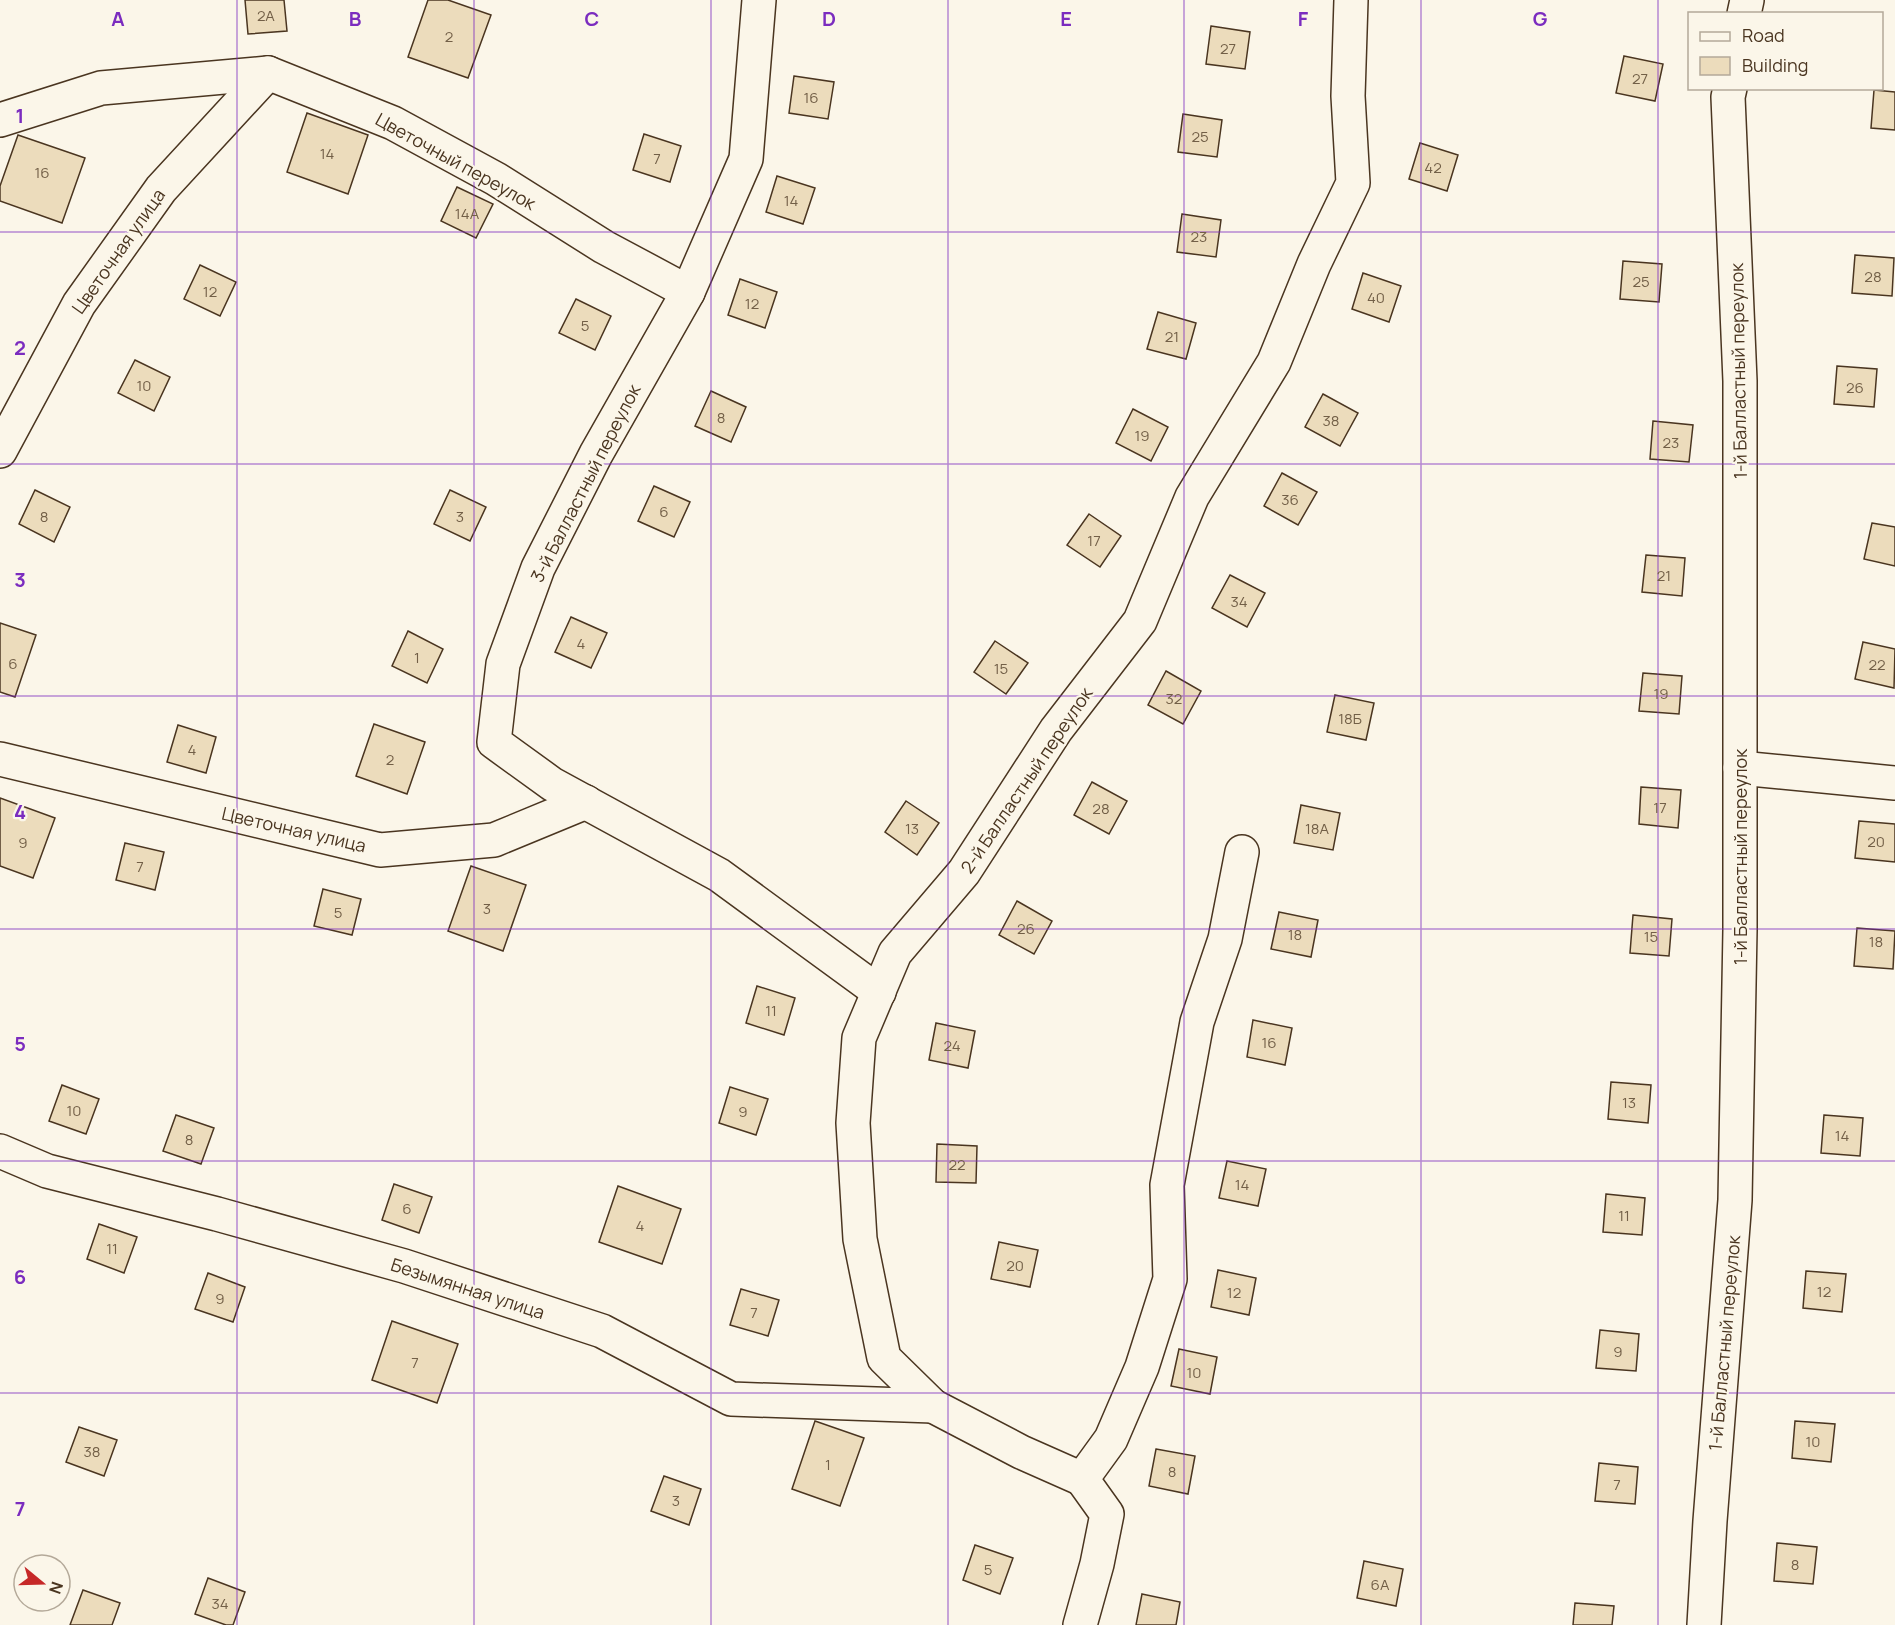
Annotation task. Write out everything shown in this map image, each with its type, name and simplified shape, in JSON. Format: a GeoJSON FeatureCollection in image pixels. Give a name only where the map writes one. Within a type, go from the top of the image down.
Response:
{"type":"FeatureCollection","features":[{"type":"Feature","properties":{"kind":"street","name":"3-й Балластный переулок"},"geometry":{"type":"LineString","coordinates":[[759,0],[746,159],[688,292],[596,454],[538,568],[503,663],[494,742],[552,784],[718,875],[879,992]]}},
{"type":"Feature","properties":{"kind":"street","name":"2-й Балластный переулок"},"geometry":{"type":"LineString","coordinates":[[1082,1479],[1021,1452],[933,1406],[884,1358],[860,1239],[853,1123],[859,1038],[895,953],[964,872],[1056,730],[1140,621],[1192,497],[1274,362],[1314,264],[1353,183],[1348,96],[1351,0]]}},
{"type":"Feature","properties":{"kind":"street","name":"Цветочный переулок"},"geometry":{"type":"LineString","coordinates":[[0,120],[101,88],[268,73],[393,123],[496,179],[604,247],[688,292]]}},
{"type":"Feature","properties":{"kind":"street","name":"Цветочная улица"},"geometry":{"type":"LineString","coordinates":[[0,451],[79,304],[161,189],[268,73]]}},
{"type":"Feature","properties":{"kind":"street","name":"1-й Балластный переулок"},"geometry":{"type":"LineString","coordinates":[[1704,1625],[1735,1200],[1740,930],[1740,381],[1728,97],[1730,90]]}},
{"type":"Feature","properties":{"kind":"street","name":"Цветочная улица"},"geometry":{"type":"LineString","coordinates":[[0,759],[380,850],[494,840],[586,802]]}},
{"type":"Feature","properties":{"kind":"street"},"geometry":{"type":"LineString","coordinates":[[1740,768],[1895,783]]}},
{"type":"Feature","properties":{"kind":"street"},"geometry":{"type":"LineString","coordinates":[[1080,1625],[1097,1564],[1107,1514],[1082,1479],[1112,1439],[1142,1367],[1170,1279],[1167,1185],[1197,1022],[1225,939],[1242,852]]}},
{"type":"Feature","properties":{"kind":"street","name":"Безымянная улица"},"geometry":{"type":"LineString","coordinates":[[0,1151],[47,1171],[217,1214],[393,1263],[602,1331],[731,1399],[933,1406]]}},
{"type":"Feature","properties":{"kind":"building"},"geometry":{"type":"Polygon","coordinates":[[[245,0],[284,0],[287,31],[248,34],[245,0]]]}},
{"type":"Feature","properties":{"kind":"building"},"geometry":{"type":"Polygon","coordinates":[[[428,0],[448,0],[491,15],[468,78],[408,57],[428,0]]]}},
{"type":"Feature","properties":{"kind":"building"},"geometry":{"type":"Polygon","coordinates":[[[1211,26],[1250,32],[1245,69],[1206,64],[1211,26]]]}},
{"type":"Feature","properties":{"kind":"building"},"geometry":{"type":"Polygon","coordinates":[[[1624,56],[1663,64],[1655,101],[1616,93],[1624,56]]]}},
{"type":"Feature","properties":{"kind":"building"},"geometry":{"type":"Polygon","coordinates":[[[794,76],[834,82],[828,119],[789,113],[794,76]]]}},
{"type":"Feature","properties":{"kind":"building"},"geometry":{"type":"Polygon","coordinates":[[[1874,90],[1895,92],[1895,130],[1871,128],[1874,90]]]}},
{"type":"Feature","properties":{"kind":"building"},"geometry":{"type":"Polygon","coordinates":[[[307,113],[368,135],[348,194],[287,172],[307,113]]]}},
{"type":"Feature","properties":{"kind":"building"},"geometry":{"type":"Polygon","coordinates":[[[1183,114],[1222,120],[1217,157],[1178,152],[1183,114]]]}},
{"type":"Feature","properties":{"kind":"building"},"geometry":{"type":"Polygon","coordinates":[[[644,134],[681,146],[670,182],[633,170],[644,134]]]}},
{"type":"Feature","properties":{"kind":"building"},"geometry":{"type":"Polygon","coordinates":[[[18,135],[85,158],[62,223],[0,201],[0,186],[18,135]]]}},
{"type":"Feature","properties":{"kind":"building"},"geometry":{"type":"Polygon","coordinates":[[[1420,143],[1458,155],[1447,191],[1409,179],[1420,143]]]}},
{"type":"Feature","properties":{"kind":"building"},"geometry":{"type":"Polygon","coordinates":[[[777,176],[815,188],[803,224],[766,212],[777,176]]]}},
{"type":"Feature","properties":{"kind":"building"},"geometry":{"type":"Polygon","coordinates":[[[457,187],[493,204],[476,238],[441,221],[457,187]]]}},
{"type":"Feature","properties":{"kind":"building"},"geometry":{"type":"Polygon","coordinates":[[[1182,214],[1221,220],[1216,257],[1177,252],[1182,214]]]}},
{"type":"Feature","properties":{"kind":"building"},"geometry":{"type":"Polygon","coordinates":[[[1855,255],[1894,258],[1892,296],[1852,293],[1855,255]]]}},
{"type":"Feature","properties":{"kind":"building"},"geometry":{"type":"Polygon","coordinates":[[[1623,261],[1662,264],[1659,302],[1620,299],[1623,261]]]}},
{"type":"Feature","properties":{"kind":"building"},"geometry":{"type":"Polygon","coordinates":[[[200,265],[236,282],[220,316],[184,299],[200,265]]]}},
{"type":"Feature","properties":{"kind":"building"},"geometry":{"type":"Polygon","coordinates":[[[1363,273],[1401,286],[1389,322],[1352,309],[1363,273]]]}},
{"type":"Feature","properties":{"kind":"building"},"geometry":{"type":"Polygon","coordinates":[[[740,279],[777,292],[765,328],[728,315],[740,279]]]}},
{"type":"Feature","properties":{"kind":"building"},"geometry":{"type":"Polygon","coordinates":[[[576,299],[611,316],[595,350],[559,333],[576,299]]]}},
{"type":"Feature","properties":{"kind":"building"},"geometry":{"type":"Polygon","coordinates":[[[1158,312],[1196,323],[1186,359],[1147,349],[1158,312]]]}},
{"type":"Feature","properties":{"kind":"building"},"geometry":{"type":"Polygon","coordinates":[[[135,360],[170,377],[154,411],[118,393],[135,360]]]}},
{"type":"Feature","properties":{"kind":"building"},"geometry":{"type":"Polygon","coordinates":[[[1837,366],[1877,369],[1874,407],[1834,404],[1837,366]]]}},
{"type":"Feature","properties":{"kind":"building"},"geometry":{"type":"Polygon","coordinates":[[[711,391],[746,407],[731,442],[695,426],[711,391]]]}},
{"type":"Feature","properties":{"kind":"building"},"geometry":{"type":"Polygon","coordinates":[[[1323,394],[1358,413],[1340,446],[1305,427],[1323,394]]]}},
{"type":"Feature","properties":{"kind":"building"},"geometry":{"type":"Polygon","coordinates":[[[1133,409],[1168,427],[1151,461],[1116,443],[1133,409]]]}},
{"type":"Feature","properties":{"kind":"building"},"geometry":{"type":"Polygon","coordinates":[[[1653,421],[1693,425],[1689,462],[1650,459],[1653,421]]]}},
{"type":"Feature","properties":{"kind":"building"},"geometry":{"type":"Polygon","coordinates":[[[1282,473],[1317,492],[1298,525],[1264,506],[1282,473]]]}},
{"type":"Feature","properties":{"kind":"building"},"geometry":{"type":"Polygon","coordinates":[[[654,486],[690,502],[674,537],[638,521],[654,486]]]}},
{"type":"Feature","properties":{"kind":"building"},"geometry":{"type":"Polygon","coordinates":[[[35,490],[70,507],[54,542],[19,524],[35,490]]]}},
{"type":"Feature","properties":{"kind":"building"},"geometry":{"type":"Polygon","coordinates":[[[450,490],[486,507],[470,541],[434,524],[450,490]]]}},
{"type":"Feature","properties":{"kind":"building"},"geometry":{"type":"Polygon","coordinates":[[[1089,514],[1121,536],[1100,567],[1067,545],[1089,514]]]}},
{"type":"Feature","properties":{"kind":"building"},"geometry":{"type":"Polygon","coordinates":[[[1872,523],[1895,527],[1895,566],[1864,559],[1872,523]]]}},
{"type":"Feature","properties":{"kind":"building"},"geometry":{"type":"Polygon","coordinates":[[[1646,555],[1685,558],[1682,596],[1642,592],[1646,555]]]}},
{"type":"Feature","properties":{"kind":"building"},"geometry":{"type":"Polygon","coordinates":[[[1230,575],[1265,593],[1247,627],[1212,608],[1230,575]]]}},
{"type":"Feature","properties":{"kind":"building"},"geometry":{"type":"Polygon","coordinates":[[[571,617],[607,633],[591,668],[555,652],[571,617]]]}},
{"type":"Feature","properties":{"kind":"building"},"geometry":{"type":"Polygon","coordinates":[[[0,623],[36,635],[15,697],[0,692],[0,623]]]}},
{"type":"Feature","properties":{"kind":"building"},"geometry":{"type":"Polygon","coordinates":[[[408,631],[443,649],[427,683],[392,666],[408,631]]]}},
{"type":"Feature","properties":{"kind":"building"},"geometry":{"type":"Polygon","coordinates":[[[995,641],[1028,663],[1006,694],[974,672],[995,641]]]}},
{"type":"Feature","properties":{"kind":"building"},"geometry":{"type":"Polygon","coordinates":[[[1863,642],[1895,649],[1894,688],[1855,679],[1863,642]]]}},
{"type":"Feature","properties":{"kind":"building"},"geometry":{"type":"Polygon","coordinates":[[[1166,671],[1201,691],[1183,724],[1148,705],[1166,671]]]}},
{"type":"Feature","properties":{"kind":"building"},"geometry":{"type":"Polygon","coordinates":[[[1643,673],[1682,676],[1679,714],[1639,711],[1643,673]]]}},
{"type":"Feature","properties":{"kind":"building"},"geometry":{"type":"Polygon","coordinates":[[[1335,695],[1374,703],[1366,740],[1327,732],[1335,695]]]}},
{"type":"Feature","properties":{"kind":"building"},"geometry":{"type":"Polygon","coordinates":[[[374,724],[425,742],[407,794],[356,776],[374,724]]]}},
{"type":"Feature","properties":{"kind":"building"},"geometry":{"type":"Polygon","coordinates":[[[178,725],[216,737],[206,773],[167,762],[178,725]]]}},
{"type":"Feature","properties":{"kind":"building"},"geometry":{"type":"Polygon","coordinates":[[[1092,782],[1127,801],[1109,834],[1074,815],[1092,782]]]}},
{"type":"Feature","properties":{"kind":"building"},"geometry":{"type":"Polygon","coordinates":[[[1641,787],[1681,790],[1678,828],[1639,824],[1641,787]]]}},
{"type":"Feature","properties":{"kind":"building"},"geometry":{"type":"Polygon","coordinates":[[[0,798],[55,818],[33,878],[0,866],[0,798]]]}},
{"type":"Feature","properties":{"kind":"building"},"geometry":{"type":"Polygon","coordinates":[[[906,801],[939,823],[917,855],[885,832],[906,801]]]}},
{"type":"Feature","properties":{"kind":"building"},"geometry":{"type":"Polygon","coordinates":[[[1301,805],[1340,813],[1333,850],[1294,843],[1301,805]]]}},
{"type":"Feature","properties":{"kind":"building"},"geometry":{"type":"Polygon","coordinates":[[[1859,821],[1895,824],[1895,862],[1855,858],[1859,821]]]}},
{"type":"Feature","properties":{"kind":"building"},"geometry":{"type":"Polygon","coordinates":[[[125,843],[164,852],[155,890],[116,880],[125,843]]]}},
{"type":"Feature","properties":{"kind":"building"},"geometry":{"type":"Polygon","coordinates":[[[471,866],[526,885],[503,951],[448,931],[471,866]]]}},
{"type":"Feature","properties":{"kind":"building"},"geometry":{"type":"Polygon","coordinates":[[[323,889],[361,899],[352,935],[314,926],[323,889]]]}},
{"type":"Feature","properties":{"kind":"building"},"geometry":{"type":"Polygon","coordinates":[[[1017,901],[1052,921],[1034,954],[999,935],[1017,901]]]}},
{"type":"Feature","properties":{"kind":"building"},"geometry":{"type":"Polygon","coordinates":[[[1279,912],[1318,920],[1311,957],[1271,949],[1279,912]]]}},
{"type":"Feature","properties":{"kind":"building"},"geometry":{"type":"Polygon","coordinates":[[[1633,915],[1672,919],[1669,956],[1630,953],[1633,915]]]}},
{"type":"Feature","properties":{"kind":"building"},"geometry":{"type":"Polygon","coordinates":[[[1857,928],[1895,931],[1893,969],[1854,966],[1857,928]]]}},
{"type":"Feature","properties":{"kind":"building"},"geometry":{"type":"Polygon","coordinates":[[[757,986],[795,998],[784,1035],[746,1023],[757,986]]]}},
{"type":"Feature","properties":{"kind":"building"},"geometry":{"type":"Polygon","coordinates":[[[1253,1020],[1292,1028],[1285,1065],[1247,1057],[1253,1020]]]}},
{"type":"Feature","properties":{"kind":"building"},"geometry":{"type":"Polygon","coordinates":[[[936,1023],[975,1031],[968,1068],[929,1060],[936,1023]]]}},
{"type":"Feature","properties":{"kind":"building"},"geometry":{"type":"Polygon","coordinates":[[[1611,1082],[1651,1085],[1648,1123],[1608,1119],[1611,1082]]]}},
{"type":"Feature","properties":{"kind":"building"},"geometry":{"type":"Polygon","coordinates":[[[62,1085],[99,1099],[86,1134],[49,1121],[62,1085]]]}},
{"type":"Feature","properties":{"kind":"building"},"geometry":{"type":"Polygon","coordinates":[[[730,1087],[768,1099],[756,1135],[719,1123],[730,1087]]]}},
{"type":"Feature","properties":{"kind":"building"},"geometry":{"type":"Polygon","coordinates":[[[176,1115],[214,1128],[201,1164],[163,1151],[176,1115]]]}},
{"type":"Feature","properties":{"kind":"building"},"geometry":{"type":"Polygon","coordinates":[[[1824,1115],[1863,1118],[1860,1156],[1821,1153],[1824,1115]]]}},
{"type":"Feature","properties":{"kind":"building"},"geometry":{"type":"Polygon","coordinates":[[[937,1144],[977,1146],[976,1183],[936,1182],[937,1144]]]}},
{"type":"Feature","properties":{"kind":"building"},"geometry":{"type":"Polygon","coordinates":[[[1227,1161],[1266,1169],[1258,1206],[1219,1198],[1227,1161]]]}},
{"type":"Feature","properties":{"kind":"building"},"geometry":{"type":"Polygon","coordinates":[[[394,1184],[432,1197],[419,1233],[382,1220],[394,1184]]]}},
{"type":"Feature","properties":{"kind":"building"},"geometry":{"type":"Polygon","coordinates":[[[618,1186],[681,1209],[662,1264],[599,1242],[618,1186]]]}},
{"type":"Feature","properties":{"kind":"building"},"geometry":{"type":"Polygon","coordinates":[[[1606,1194],[1645,1198],[1642,1235],[1603,1232],[1606,1194]]]}},
{"type":"Feature","properties":{"kind":"building"},"geometry":{"type":"Polygon","coordinates":[[[99,1224],[137,1237],[124,1273],[87,1259],[99,1224]]]}},
{"type":"Feature","properties":{"kind":"building"},"geometry":{"type":"Polygon","coordinates":[[[999,1242],[1038,1250],[1030,1287],[991,1279],[999,1242]]]}},
{"type":"Feature","properties":{"kind":"building"},"geometry":{"type":"Polygon","coordinates":[[[1218,1270],[1256,1278],[1249,1315],[1211,1307],[1218,1270]]]}},
{"type":"Feature","properties":{"kind":"building"},"geometry":{"type":"Polygon","coordinates":[[[1806,1271],[1846,1274],[1842,1312],[1803,1308],[1806,1271]]]}},
{"type":"Feature","properties":{"kind":"building"},"geometry":{"type":"Polygon","coordinates":[[[208,1273],[245,1287],[233,1322],[195,1309],[208,1273]]]}},
{"type":"Feature","properties":{"kind":"building"},"geometry":{"type":"Polygon","coordinates":[[[741,1289],[779,1300],[768,1336],[730,1325],[741,1289]]]}},
{"type":"Feature","properties":{"kind":"building"},"geometry":{"type":"Polygon","coordinates":[[[392,1321],[458,1344],[437,1403],[372,1380],[392,1321]]]}},
{"type":"Feature","properties":{"kind":"building"},"geometry":{"type":"Polygon","coordinates":[[[1600,1330],[1639,1334],[1636,1371],[1596,1368],[1600,1330]]]}},
{"type":"Feature","properties":{"kind":"building"},"geometry":{"type":"Polygon","coordinates":[[[1179,1349],[1217,1357],[1210,1394],[1171,1386],[1179,1349]]]}},
{"type":"Feature","properties":{"kind":"building"},"geometry":{"type":"Polygon","coordinates":[[[815,1421],[864,1438],[840,1506],[792,1489],[815,1421]]]}},
{"type":"Feature","properties":{"kind":"building"},"geometry":{"type":"Polygon","coordinates":[[[1795,1421],[1835,1424],[1831,1462],[1792,1458],[1795,1421]]]}},
{"type":"Feature","properties":{"kind":"building"},"geometry":{"type":"Polygon","coordinates":[[[79,1427],[117,1440],[104,1476],[66,1462],[79,1427]]]}},
{"type":"Feature","properties":{"kind":"building"},"geometry":{"type":"Polygon","coordinates":[[[1156,1449],[1195,1456],[1188,1494],[1149,1486],[1156,1449]]]}},
{"type":"Feature","properties":{"kind":"building"},"geometry":{"type":"Polygon","coordinates":[[[1599,1463],[1638,1467],[1635,1504],[1595,1501],[1599,1463]]]}},
{"type":"Feature","properties":{"kind":"building"},"geometry":{"type":"Polygon","coordinates":[[[664,1476],[701,1489],[689,1525],[651,1511],[664,1476]]]}},
{"type":"Feature","properties":{"kind":"building"},"geometry":{"type":"Polygon","coordinates":[[[1777,1543],[1817,1547],[1813,1584],[1774,1581],[1777,1543]]]}},
{"type":"Feature","properties":{"kind":"building"},"geometry":{"type":"Polygon","coordinates":[[[975,1545],[1013,1558],[1000,1594],[963,1580],[975,1545]]]}},
{"type":"Feature","properties":{"kind":"building"},"geometry":{"type":"Polygon","coordinates":[[[1364,1561],[1403,1569],[1396,1606],[1357,1598],[1364,1561]]]}},
{"type":"Feature","properties":{"kind":"building"},"geometry":{"type":"Polygon","coordinates":[[[208,1578],[245,1592],[233,1625],[226,1625],[195,1614],[208,1578]]]}},
{"type":"Feature","properties":{"kind":"building"},"geometry":{"type":"Polygon","coordinates":[[[83,1590],[120,1603],[112,1625],[70,1625],[83,1590]]]}},
{"type":"Feature","properties":{"kind":"building"},"geometry":{"type":"Polygon","coordinates":[[[1142,1594],[1180,1602],[1176,1625],[1136,1625],[1142,1594]]]}},
{"type":"Feature","properties":{"kind":"building"},"geometry":{"type":"Polygon","coordinates":[[[1575,1603],[1614,1606],[1612,1625],[1573,1625],[1575,1603]]]}}]}
